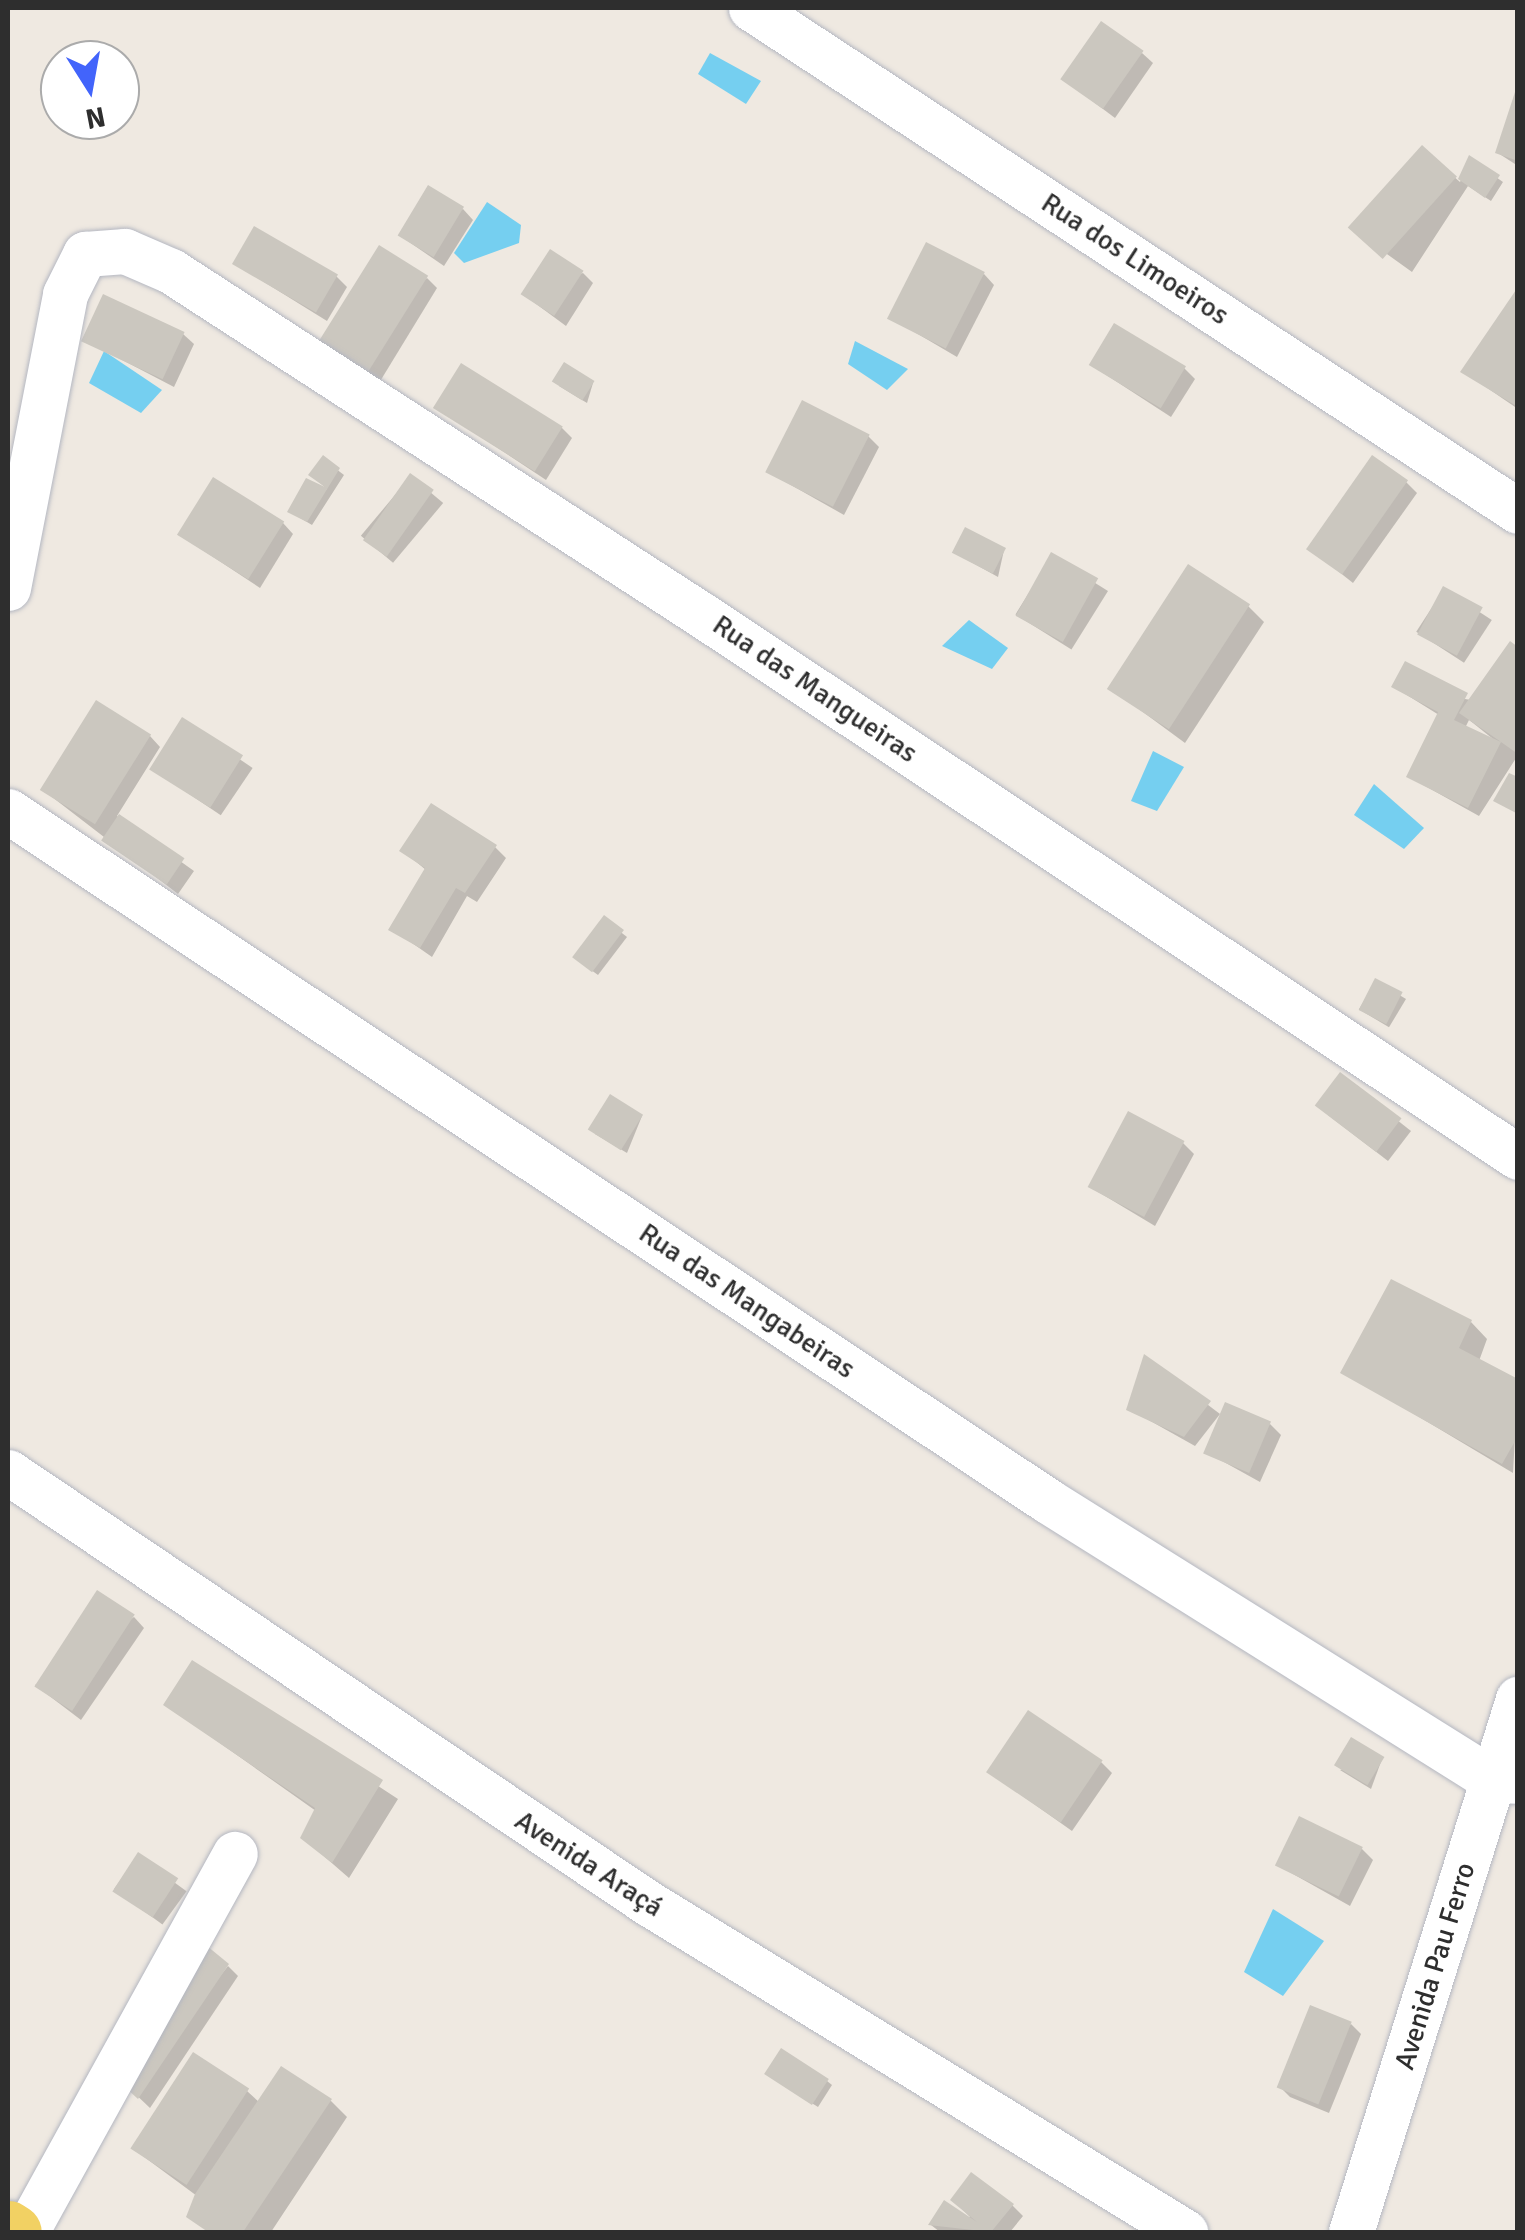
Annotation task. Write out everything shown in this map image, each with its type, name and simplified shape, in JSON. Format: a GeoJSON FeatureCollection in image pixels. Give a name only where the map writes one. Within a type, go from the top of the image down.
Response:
{"type":"FeatureCollection","features":[{"type":"Feature","properties":{"kind":"main road"},"geometry":{"type":"LineString","coordinates":[[8,2228],[14,2232]]}},
{"type":"Feature","properties":{"kind":"street","name":"Rua dos Limoeiros"},"geometry":{"type":"LineString","coordinates":[[751,8],[1518,512]]}},
{"type":"Feature","properties":{"kind":"street","name":"Rua das Mangueiras"},"geometry":{"type":"LineString","coordinates":[[8,588],[65,294],[85,254],[99,247],[171,272],[1518,1157]]}},
{"type":"Feature","properties":{"kind":"street","name":"Rua das Mangabeiras"},"geometry":{"type":"LineString","coordinates":[[8,812],[1048,1500],[1505,1781]]}},
{"type":"Feature","properties":{"kind":"street","name":"Avenida Araçá"},"geometry":{"type":"LineString","coordinates":[[8,1472],[665,1914],[1185,2232]]}},
{"type":"Feature","properties":{"kind":"street","name":"Avenida Pau Ferro"},"geometry":{"type":"LineString","coordinates":[[1351,2232],[1505,1781],[1518,1698]]}},
{"type":"Feature","properties":{"kind":"street"},"geometry":{"type":"LineString","coordinates":[[26,2232],[235,1854]]}},
{"type":"Feature","properties":{"kind":"water"},"geometry":{"type":"Polygon","coordinates":[[[710,53],[761,81],[746,104],[698,74],[710,53]]]}},
{"type":"Feature","properties":{"kind":"water"},"geometry":{"type":"Polygon","coordinates":[[[487,202],[521,225],[519,243],[464,263],[454,253],[487,202]]]}},
{"type":"Feature","properties":{"kind":"water"},"geometry":{"type":"Polygon","coordinates":[[[855,341],[908,369],[887,390],[848,364],[855,341]]]}},
{"type":"Feature","properties":{"kind":"water"},"geometry":{"type":"Polygon","coordinates":[[[104,351],[162,390],[141,413],[89,383],[104,351]]]}},
{"type":"Feature","properties":{"kind":"water"},"geometry":{"type":"Polygon","coordinates":[[[969,620],[1008,648],[992,669],[942,646],[969,620]]]}},
{"type":"Feature","properties":{"kind":"water"},"geometry":{"type":"Polygon","coordinates":[[[1153,751],[1184,767],[1157,811],[1131,801],[1153,751]]]}},
{"type":"Feature","properties":{"kind":"water"},"geometry":{"type":"Polygon","coordinates":[[[1374,784],[1424,828],[1404,849],[1354,815],[1374,784]]]}},
{"type":"Feature","properties":{"kind":"water"},"geometry":{"type":"Polygon","coordinates":[[[1273,1909],[1324,1941],[1283,1996],[1244,1972],[1273,1909]]]}},
{"type":"Feature","properties":{"kind":"building"},"geometry":{"type":"Polygon","coordinates":[[[1101,21],[1144,51],[1103,109],[1060,79],[1101,21]]]}},
{"type":"Feature","properties":{"kind":"building"},"geometry":{"type":"Polygon","coordinates":[[[1518,86],[1518,161],[1495,153],[1518,86]]]}},
{"type":"Feature","properties":{"kind":"building"},"geometry":{"type":"Polygon","coordinates":[[[1422,145],[1457,176],[1383,259],[1348,227],[1422,145]]]}},
{"type":"Feature","properties":{"kind":"building"},"geometry":{"type":"Polygon","coordinates":[[[1469,155],[1500,175],[1485,198],[1458,179],[1469,155]]]}},
{"type":"Feature","properties":{"kind":"building"},"geometry":{"type":"Polygon","coordinates":[[[428,185],[464,207],[434,257],[398,236],[428,185]]]}},
{"type":"Feature","properties":{"kind":"building"},"geometry":{"type":"Polygon","coordinates":[[[254,226],[338,274],[316,313],[232,264],[254,226]]]}},
{"type":"Feature","properties":{"kind":"building"},"geometry":{"type":"Polygon","coordinates":[[[926,242],[985,272],[946,349],[887,319],[926,242]]]}},
{"type":"Feature","properties":{"kind":"building"},"geometry":{"type":"Polygon","coordinates":[[[379,245],[428,276],[367,374],[318,343],[379,245]]]}},
{"type":"Feature","properties":{"kind":"building"},"geometry":{"type":"Polygon","coordinates":[[[550,249],[584,271],[554,316],[521,294],[550,249]]]}},
{"type":"Feature","properties":{"kind":"building"},"geometry":{"type":"Polygon","coordinates":[[[1518,287],[1518,407],[1460,372],[1518,287]]]}},
{"type":"Feature","properties":{"kind":"building"},"geometry":{"type":"Polygon","coordinates":[[[103,294],[185,332],[163,379],[81,341],[103,294]]]}},
{"type":"Feature","properties":{"kind":"building"},"geometry":{"type":"Polygon","coordinates":[[[1114,323],[1186,366],[1161,408],[1089,365],[1114,323]]]}},
{"type":"Feature","properties":{"kind":"building"},"geometry":{"type":"Polygon","coordinates":[[[564,362],[595,381],[582,401],[552,382],[564,362]]]}},
{"type":"Feature","properties":{"kind":"building"},"geometry":{"type":"Polygon","coordinates":[[[461,363],[563,427],[535,472],[433,408],[461,363]]]}},
{"type":"Feature","properties":{"kind":"building"},"geometry":{"type":"Polygon","coordinates":[[[802,400],[870,435],[833,507],[765,472],[802,400]]]}},
{"type":"Feature","properties":{"kind":"building"},"geometry":{"type":"Polygon","coordinates":[[[323,455],[340,468],[307,522],[287,512],[306,478],[325,487],[308,475],[323,455]]]}},
{"type":"Feature","properties":{"kind":"building"},"geometry":{"type":"Polygon","coordinates":[[[1372,455],[1408,480],[1342,574],[1306,549],[1372,455]]]}},
{"type":"Feature","properties":{"kind":"building"},"geometry":{"type":"Polygon","coordinates":[[[410,473],[434,490],[387,557],[363,540],[410,473]]]}},
{"type":"Feature","properties":{"kind":"building"},"geometry":{"type":"Polygon","coordinates":[[[213,477],[284,522],[248,579],[177,535],[213,477]]]}},
{"type":"Feature","properties":{"kind":"building"},"geometry":{"type":"Polygon","coordinates":[[[965,527],[1006,548],[993,574],[952,553],[965,527]]]}},
{"type":"Feature","properties":{"kind":"building"},"geometry":{"type":"Polygon","coordinates":[[[1051,552],[1098,578],[1063,642],[1016,616],[1051,552]]]}},
{"type":"Feature","properties":{"kind":"building"},"geometry":{"type":"Polygon","coordinates":[[[1188,564],[1250,604],[1169,729],[1107,689],[1188,564]]]}},
{"type":"Feature","properties":{"kind":"building"},"geometry":{"type":"Polygon","coordinates":[[[1443,586],[1483,607],[1457,656],[1417,635],[1443,586]]]}},
{"type":"Feature","properties":{"kind":"building"},"geometry":{"type":"Polygon","coordinates":[[[1510,641],[1518,647],[1518,754],[1459,713],[1510,641]]]}},
{"type":"Feature","properties":{"kind":"building"},"geometry":{"type":"Polygon","coordinates":[[[1405,661],[1468,693],[1454,720],[1501,742],[1468,808],[1406,777],[1438,712],[1391,687],[1405,661]]]}},
{"type":"Feature","properties":{"kind":"building"},"geometry":{"type":"Polygon","coordinates":[[[96,700],[151,734],[95,824],[40,790],[96,700]]]}},
{"type":"Feature","properties":{"kind":"building"},"geometry":{"type":"Polygon","coordinates":[[[182,717],[243,755],[210,808],[149,770],[182,717]]]}},
{"type":"Feature","properties":{"kind":"building"},"geometry":{"type":"Polygon","coordinates":[[[1509,773],[1518,777],[1518,814],[1493,801],[1509,773]]]}},
{"type":"Feature","properties":{"kind":"building"},"geometry":{"type":"Polygon","coordinates":[[[431,803],[497,845],[465,893],[456,888],[420,948],[388,930],[425,868],[399,851],[431,803]]]}},
{"type":"Feature","properties":{"kind":"building"},"geometry":{"type":"Polygon","coordinates":[[[119,814],[184,858],[167,885],[101,841],[119,814]]]}},
{"type":"Feature","properties":{"kind":"building"},"geometry":{"type":"Polygon","coordinates":[[[604,915],[624,930],[592,972],[572,957],[604,915]]]}},
{"type":"Feature","properties":{"kind":"building"},"geometry":{"type":"Polygon","coordinates":[[[1375,978],[1403,992],[1386,1024],[1359,1010],[1375,978]]]}},
{"type":"Feature","properties":{"kind":"building"},"geometry":{"type":"Polygon","coordinates":[[[1340,1072],[1401,1118],[1376,1152],[1315,1106],[1340,1072]]]}},
{"type":"Feature","properties":{"kind":"building"},"geometry":{"type":"Polygon","coordinates":[[[610,1094],[643,1115],[621,1150],[588,1130],[610,1094]]]}},
{"type":"Feature","properties":{"kind":"building"},"geometry":{"type":"Polygon","coordinates":[[[1128,1111],[1185,1141],[1144,1217],[1088,1187],[1128,1111]]]}},
{"type":"Feature","properties":{"kind":"building"},"geometry":{"type":"Polygon","coordinates":[[[1391,1279],[1472,1320],[1459,1348],[1518,1379],[1518,1436],[1502,1464],[1340,1373],[1391,1279]]]}},
{"type":"Feature","properties":{"kind":"building"},"geometry":{"type":"Polygon","coordinates":[[[1144,1354],[1211,1401],[1184,1437],[1126,1410],[1144,1354]]]}},
{"type":"Feature","properties":{"kind":"building"},"geometry":{"type":"Polygon","coordinates":[[[1225,1402],[1271,1422],[1249,1473],[1203,1454],[1225,1402]]]}},
{"type":"Feature","properties":{"kind":"building"},"geometry":{"type":"Polygon","coordinates":[[[97,1590],[135,1615],[72,1711],[34,1686],[97,1590]]]}},
{"type":"Feature","properties":{"kind":"building"},"geometry":{"type":"Polygon","coordinates":[[[192,1660],[383,1780],[332,1863],[300,1838],[315,1808],[163,1705],[192,1660]]]}},
{"type":"Feature","properties":{"kind":"building"},"geometry":{"type":"Polygon","coordinates":[[[1028,1710],[1103,1760],[1061,1823],[986,1772],[1028,1710]]]}},
{"type":"Feature","properties":{"kind":"building"},"geometry":{"type":"Polygon","coordinates":[[[1351,1737],[1384,1757],[1367,1785],[1334,1765],[1351,1737]]]}},
{"type":"Feature","properties":{"kind":"building"},"geometry":{"type":"Polygon","coordinates":[[[1299,1816],[1363,1847],[1339,1897],[1275,1865],[1299,1816]]]}},
{"type":"Feature","properties":{"kind":"building"},"geometry":{"type":"Polygon","coordinates":[[[138,1852],[178,1878],[153,1918],[112,1891],[138,1852]]]}},
{"type":"Feature","properties":{"kind":"building"},"geometry":{"type":"Polygon","coordinates":[[[201,1941],[229,1964],[138,2099],[116,2079],[201,1941]]]}},
{"type":"Feature","properties":{"kind":"building"},"geometry":{"type":"Polygon","coordinates":[[[1310,2005],[1352,2022],[1318,2104],[1277,2088],[1310,2005]]]}},
{"type":"Feature","properties":{"kind":"building"},"geometry":{"type":"Polygon","coordinates":[[[781,2048],[829,2079],[812,2105],[764,2074],[781,2048]]]}},
{"type":"Feature","properties":{"kind":"building"},"geometry":{"type":"Polygon","coordinates":[[[193,2052],[249,2088],[187,2185],[130,2148],[193,2052]]]}},
{"type":"Feature","properties":{"kind":"building"},"geometry":{"type":"Polygon","coordinates":[[[281,2066],[332,2099],[243,2232],[208,2232],[186,2217],[195,2194],[281,2066]]]}},
{"type":"Feature","properties":{"kind":"building"},"geometry":{"type":"Polygon","coordinates":[[[971,2172],[1014,2204],[991,2232],[928,2225],[944,2200],[977,2222],[950,2200],[971,2172]]]}}]}
